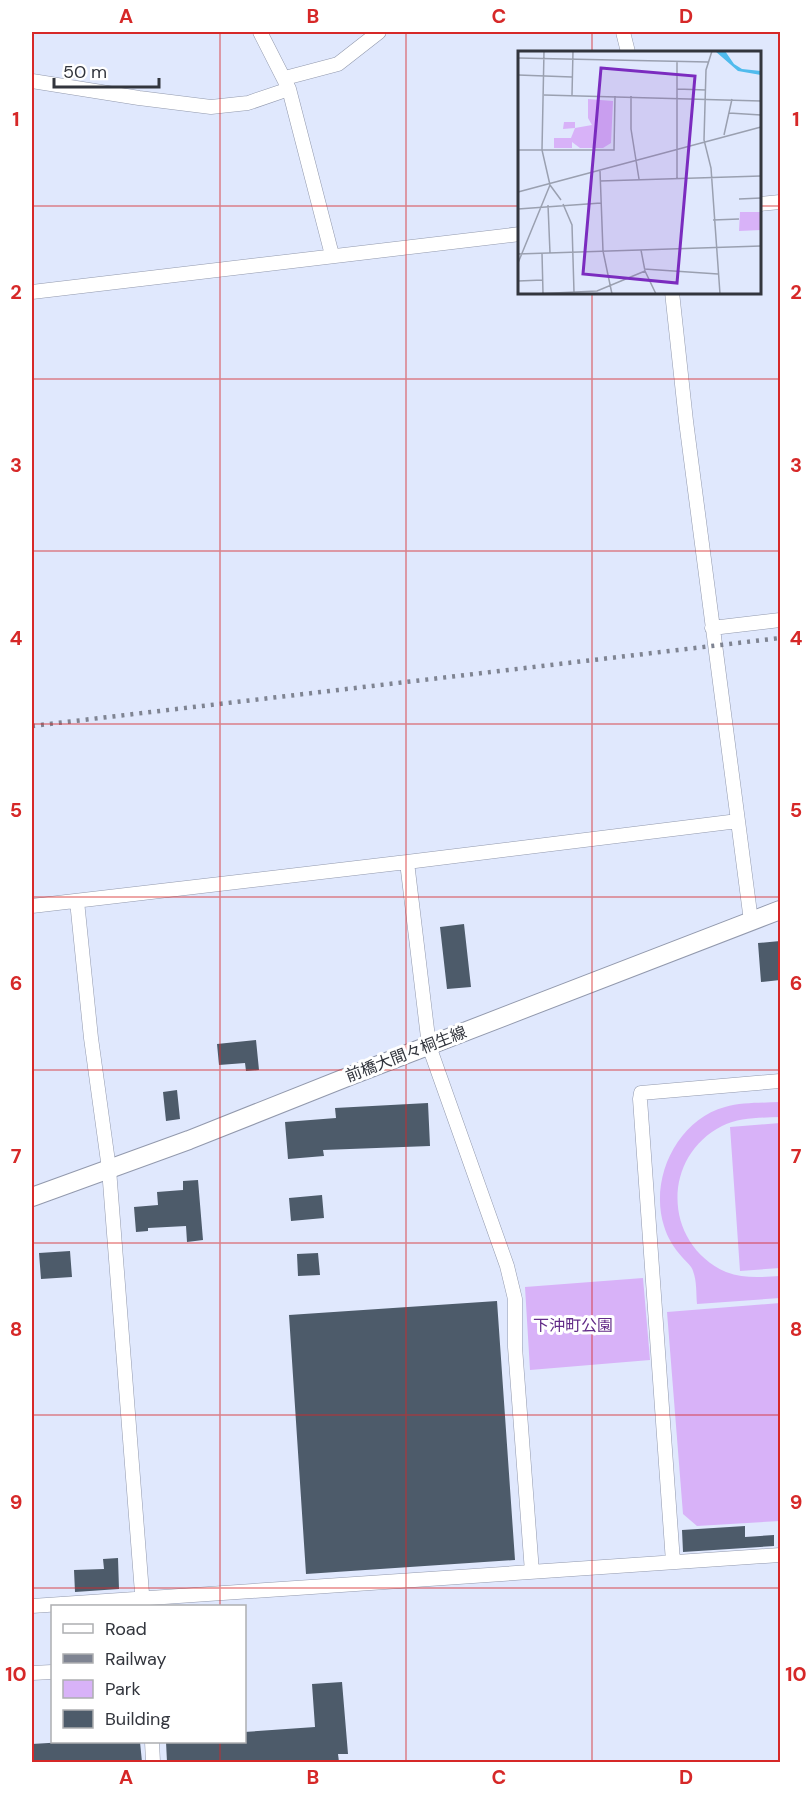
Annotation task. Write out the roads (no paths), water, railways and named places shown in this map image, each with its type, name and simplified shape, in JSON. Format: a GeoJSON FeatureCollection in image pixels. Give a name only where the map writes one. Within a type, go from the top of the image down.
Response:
{"type":"FeatureCollection","features":[{"type":"Feature","properties":{"kind":"main road","name":"前橋大間々桐生線"},"geometry":{"type":"LineString","coordinates":[[32,1197],[189,1140],[780,910]]}},
{"type":"Feature","properties":{"kind":"street"},"geometry":{"type":"LineString","coordinates":[[260,32],[287,83],[332,255]]}},
{"type":"Feature","properties":{"kind":"street"},"geometry":{"type":"LineString","coordinates":[[32,81],[139,99],[211,107],[248,103],[287,83],[339,64],[379,32]]}},
{"type":"Feature","properties":{"kind":"street"},"geometry":{"type":"LineString","coordinates":[[623,32],[628,51]]}},
{"type":"Feature","properties":{"kind":"street"},"geometry":{"type":"LineString","coordinates":[[761,204],[780,202]]}},
{"type":"Feature","properties":{"kind":"street"},"geometry":{"type":"LineString","coordinates":[[32,291],[518,234]]}},
{"type":"Feature","properties":{"kind":"street"},"geometry":{"type":"LineString","coordinates":[[672,294],[712,628],[751,921]]}},
{"type":"Feature","properties":{"kind":"street"},"geometry":{"type":"LineString","coordinates":[[712,628],[780,620]]}},
{"type":"Feature","properties":{"kind":"street"},"geometry":{"type":"LineString","coordinates":[[32,906],[738,821]]}},
{"type":"Feature","properties":{"kind":"street"},"geometry":{"type":"LineString","coordinates":[[407,862],[429,1046],[507,1266],[515,1299],[515,1347],[532,1572]]}},
{"type":"Feature","properties":{"kind":"street"},"geometry":{"type":"LineString","coordinates":[[77,901],[91,1038],[109,1169],[142,1603]]}},
{"type":"Feature","properties":{"kind":"street"},"geometry":{"type":"LineString","coordinates":[[673,1562],[641,1093],[780,1081]]}},
{"type":"Feature","properties":{"kind":"street"},"geometry":{"type":"LineString","coordinates":[[69,1605],[142,1603],[780,1555]]}},
{"type":"Feature","properties":{"kind":"street"},"geometry":{"type":"LineString","coordinates":[[32,1606],[51,1605]]}},
{"type":"Feature","properties":{"kind":"street"},"geometry":{"type":"LineString","coordinates":[[32,1673],[51,1672]]}},
{"type":"Feature","properties":{"kind":"street"},"geometry":{"type":"LineString","coordinates":[[152,1743],[153,1762]]}},
{"type":"Feature","properties":{"kind":"railway"},"geometry":{"type":"LineString","coordinates":[[32,726],[780,638]]}},
{"type":"Feature","properties":{"kind":"park label","name":"下沖町公園"},"geometry":{"type":"Point","coordinates":[573,1325]}}]}
